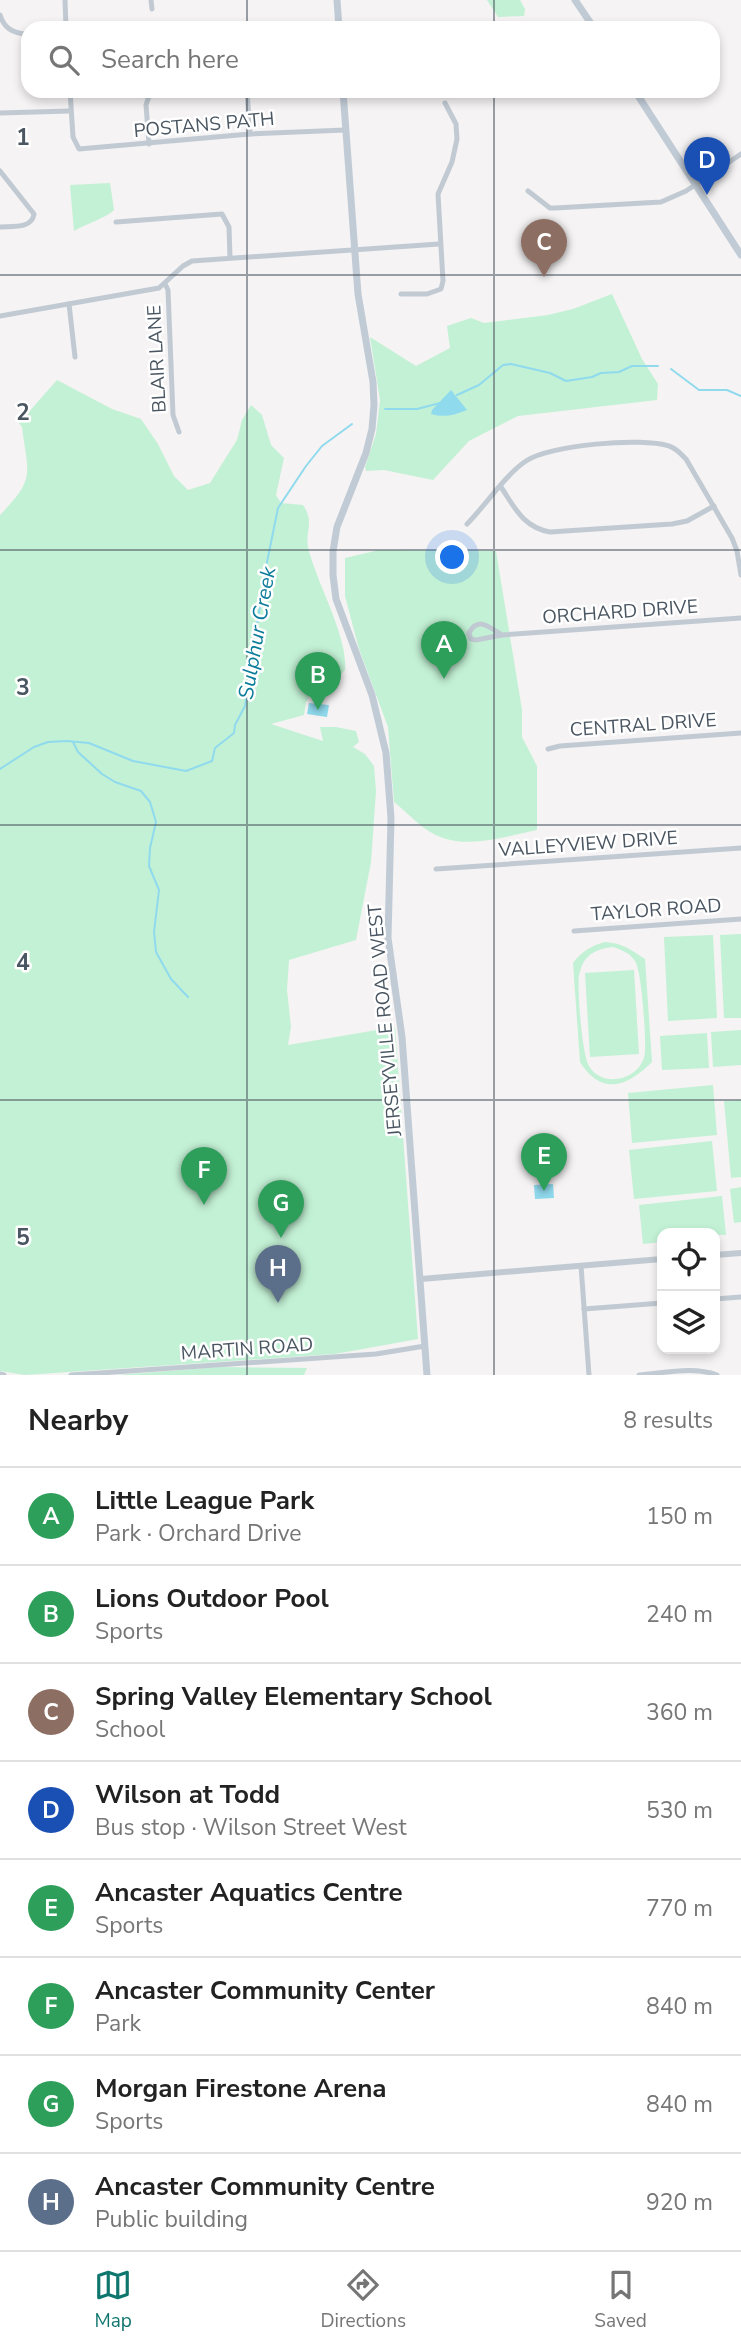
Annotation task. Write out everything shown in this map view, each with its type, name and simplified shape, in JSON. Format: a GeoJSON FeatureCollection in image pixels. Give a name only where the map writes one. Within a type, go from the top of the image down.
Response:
{"type":"FeatureCollection","features":[{"type":"Feature","properties":{"kind":"main road"},"geometry":{"type":"LineString","coordinates":[[337,0],[338,21]]}},
{"type":"Feature","properties":{"kind":"main road"},"geometry":{"type":"LineString","coordinates":[[575,0],[589,21]]}},
{"type":"Feature","properties":{"kind":"main road","name":"JERSEYVILLE ROAD WEST"},"geometry":{"type":"LineString","coordinates":[[343,98],[358,294],[373,382],[374,405],[366,453],[337,527],[333,575],[336,599],[372,695],[386,753],[391,818],[388,938],[402,1037],[427,1375]]}},
{"type":"Feature","properties":{"kind":"main road"},"geometry":{"type":"LineString","coordinates":[[640,98],[741,255]]}},
{"type":"Feature","properties":{"kind":"street"},"geometry":{"type":"LineString","coordinates":[[65,0],[66,21]]}},
{"type":"Feature","properties":{"kind":"street"},"geometry":{"type":"LineString","coordinates":[[151,0],[152,9]]}},
{"type":"Feature","properties":{"kind":"street"},"geometry":{"type":"LineString","coordinates":[[0,15],[2,24],[10,31],[21,33]]}},
{"type":"Feature","properties":{"kind":"street"},"geometry":{"type":"LineString","coordinates":[[0,113],[70,111],[70,98]]}},
{"type":"Feature","properties":{"kind":"street"},"geometry":{"type":"LineString","coordinates":[[148,98],[146,105],[149,144]]}},
{"type":"Feature","properties":{"kind":"street"},"geometry":{"type":"LineString","coordinates":[[247,98],[250,134]]}},
{"type":"Feature","properties":{"kind":"street"},"geometry":{"type":"LineString","coordinates":[[401,294],[427,294],[441,289],[443,281],[438,194],[452,162],[457,139],[456,124],[445,103]]}},
{"type":"Feature","properties":{"kind":"street","name":"POSTANS PATH"},"geometry":{"type":"LineString","coordinates":[[70,111],[73,137],[79,149],[250,134],[345,130]]}},
{"type":"Feature","properties":{"kind":"street"},"geometry":{"type":"LineString","coordinates":[[528,191],[550,208],[662,202],[696,185],[741,155]]}},
{"type":"Feature","properties":{"kind":"street"},"geometry":{"type":"LineString","coordinates":[[0,171],[34,214],[29,223],[0,227]]}},
{"type":"Feature","properties":{"kind":"street"},"geometry":{"type":"LineString","coordinates":[[116,222],[222,214],[229,227],[230,258]]}},
{"type":"Feature","properties":{"kind":"street"},"geometry":{"type":"LineString","coordinates":[[0,316],[159,288],[192,261],[439,244]]}},
{"type":"Feature","properties":{"kind":"street","name":"BLAIR LANE"},"geometry":{"type":"LineString","coordinates":[[165,284],[168,290],[173,415],[179,432]]}},
{"type":"Feature","properties":{"kind":"street"},"geometry":{"type":"LineString","coordinates":[[69,304],[75,357]]}},
{"type":"Feature","properties":{"kind":"street"},"geometry":{"type":"LineString","coordinates":[[467,524],[524,462],[540,453],[591,445],[655,443],[676,449],[686,458],[732,538],[741,575]]}},
{"type":"Feature","properties":{"kind":"street"},"geometry":{"type":"LineString","coordinates":[[501,487],[523,519],[535,529],[550,532],[672,524],[687,521],[714,506]]}},
{"type":"Feature","properties":{"kind":"street","name":"ORCHARD DRIVE"},"geometry":{"type":"LineString","coordinates":[[502,635],[483,623],[473,626],[469,633],[471,639],[476,640],[502,635],[741,618]]}},
{"type":"Feature","properties":{"kind":"street","name":"CENTRAL DRIVE"},"geometry":{"type":"LineString","coordinates":[[548,750],[560,746],[741,733]]}},
{"type":"Feature","properties":{"kind":"street","name":"VALLEYVIEW DRIVE"},"geometry":{"type":"LineString","coordinates":[[436,869],[741,848]]}},
{"type":"Feature","properties":{"kind":"street","name":"TAYLOR ROAD"},"geometry":{"type":"LineString","coordinates":[[574,931],[741,919]]}},
{"type":"Feature","properties":{"kind":"street"},"geometry":{"type":"LineString","coordinates":[[720,1255],[741,1253]]}},
{"type":"Feature","properties":{"kind":"street"},"geometry":{"type":"LineString","coordinates":[[421,1279],[657,1259]]}},
{"type":"Feature","properties":{"kind":"street"},"geometry":{"type":"LineString","coordinates":[[581,1266],[589,1375]]}},
{"type":"Feature","properties":{"kind":"street"},"geometry":{"type":"LineString","coordinates":[[720,1299],[741,1297]]}},
{"type":"Feature","properties":{"kind":"street"},"geometry":{"type":"LineString","coordinates":[[584,1309],[657,1303]]}},
{"type":"Feature","properties":{"kind":"street","name":"MARTIN ROAD"},"geometry":{"type":"LineString","coordinates":[[71,1375],[376,1354],[425,1346]]}},
{"type":"Feature","properties":{"kind":"street"},"geometry":{"type":"LineString","coordinates":[[639,1375],[705,1371],[718,1375]]}},
{"type":"Feature","properties":{"kind":"green space"},"geometry":{"type":"Polygon","coordinates":[[[487,0],[520,0],[525,9],[524,16],[498,17],[487,0]]]}},
{"type":"Feature","properties":{"kind":"green space"},"geometry":{"type":"Polygon","coordinates":[[[110,183],[114,210],[74,231],[70,185],[110,183]]]}},
{"type":"Feature","properties":{"kind":"green space"},"geometry":{"type":"Polygon","coordinates":[[[612,294],[642,359],[658,384],[657,400],[518,416],[469,441],[433,480],[384,470],[366,471],[376,434],[380,400],[370,337],[416,366],[450,348],[447,326],[471,318],[484,323],[548,315],[612,294]]]}},
{"type":"Feature","properties":{"kind":"green space"},"geometry":{"type":"Polygon","coordinates":[[[57,380],[112,409],[141,419],[158,444],[174,476],[188,490],[210,483],[237,440],[242,420],[251,405],[262,415],[271,445],[284,458],[276,495],[281,503],[303,505],[307,511],[308,547],[342,641],[345,670],[325,688],[317,688],[306,702],[304,715],[271,724],[323,741],[320,727],[356,731],[359,742],[353,747],[365,754],[374,766],[376,791],[371,862],[356,940],[289,960],[287,990],[291,1027],[288,1045],[395,1027],[418,1339],[335,1354],[25,1375],[0,1371],[0,515],[12,503],[27,475],[22,427],[19,423],[57,380]]]}},
{"type":"Feature","properties":{"kind":"green space"},"geometry":{"type":"Polygon","coordinates":[[[379,550],[496,551],[522,710],[522,737],[537,766],[537,830],[490,840],[454,841],[429,832],[394,802],[388,727],[359,649],[345,596],[345,558],[379,550]]]}},
{"type":"Feature","properties":{"kind":"green space"},"geometry":{"type":"Polygon","coordinates":[[[741,934],[741,1018],[724,1018],[720,935],[741,934]]]}},
{"type":"Feature","properties":{"kind":"green space"},"geometry":{"type":"Polygon","coordinates":[[[713,935],[717,1018],[668,1021],[664,937],[713,935]]]}},
{"type":"Feature","properties":{"kind":"green space"},"geometry":{"type":"Polygon","coordinates":[[[605,942],[622,945],[645,959],[652,1062],[634,1077],[615,1084],[597,1080],[580,1062],[573,963],[583,952],[605,942]],[[613,947],[594,952],[584,962],[579,975],[586,1059],[595,1073],[612,1079],[630,1075],[643,1061],[645,1052],[643,1005],[637,967],[631,956],[613,947]]]}},
{"type":"Feature","properties":{"kind":"green space"},"geometry":{"type":"Polygon","coordinates":[[[634,970],[639,1054],[590,1057],[585,973],[634,970]]]}},
{"type":"Feature","properties":{"kind":"green space"},"geometry":{"type":"Polygon","coordinates":[[[741,1030],[741,1065],[713,1067],[711,1032],[741,1030]]]}},
{"type":"Feature","properties":{"kind":"green space"},"geometry":{"type":"Polygon","coordinates":[[[707,1033],[709,1068],[662,1070],[660,1036],[707,1033]]]}},
{"type":"Feature","properties":{"kind":"green space"},"geometry":{"type":"Polygon","coordinates":[[[713,1085],[717,1135],[632,1143],[628,1093],[713,1085]]]}},
{"type":"Feature","properties":{"kind":"green space"},"geometry":{"type":"Polygon","coordinates":[[[741,1100],[741,1177],[731,1178],[724,1101],[741,1100]]]}},
{"type":"Feature","properties":{"kind":"green space"},"geometry":{"type":"Polygon","coordinates":[[[712,1141],[717,1191],[634,1199],[629,1150],[712,1141]]]}},
{"type":"Feature","properties":{"kind":"green space"},"geometry":{"type":"Polygon","coordinates":[[[741,1187],[741,1222],[734,1223],[730,1189],[741,1187]]]}},
{"type":"Feature","properties":{"kind":"green space"},"geometry":{"type":"Polygon","coordinates":[[[722,1196],[726,1235],[720,1235],[720,1228],[657,1228],[657,1243],[643,1244],[639,1205],[722,1196]]]}},
{"type":"Feature","properties":{"kind":"green space"},"geometry":{"type":"Polygon","coordinates":[[[219,1367],[307,1368],[304,1375],[116,1375],[219,1367]]]}},
{"type":"Feature","properties":{"kind":"water"},"geometry":{"type":"Polygon","coordinates":[[[451,390],[467,410],[440,416],[431,414],[432,410],[451,390]]]}},
{"type":"Feature","properties":{"kind":"water"},"geometry":{"type":"Polygon","coordinates":[[[309,703],[329,705],[327,717],[307,714],[309,703]]]}},
{"type":"Feature","properties":{"kind":"water"},"geometry":{"type":"Polygon","coordinates":[[[553,1184],[554,1198],[535,1199],[534,1185],[553,1184]]]}},
{"type":"Feature","properties":{"kind":"waterway"},"geometry":{"type":"LineString","coordinates":[[457,395],[479,385],[503,365],[511,364],[550,373],[566,381],[619,372],[632,366],[658,366]]}},
{"type":"Feature","properties":{"kind":"waterway"},"geometry":{"type":"LineString","coordinates":[[671,369],[699,390],[727,390],[741,396]]}},
{"type":"Feature","properties":{"kind":"waterway","name":"Sulphur Creek"},"geometry":{"type":"LineString","coordinates":[[385,409],[417,409],[440,403]]}},
{"type":"Feature","properties":{"kind":"waterway","name":"Sulphur Creek"},"geometry":{"type":"LineString","coordinates":[[0,769],[34,747],[48,742],[67,741],[89,743],[133,761],[186,771],[212,761],[215,748],[234,733],[245,706],[265,572],[278,508],[322,446],[352,424]]}},
{"type":"Feature","properties":{"kind":"waterway"},"geometry":{"type":"LineString","coordinates":[[73,742],[78,752],[102,774],[115,782],[141,791],[150,802],[156,822],[149,866],[159,890],[154,932],[156,952],[171,979],[188,997]]}},
{"type":"Feature","properties":{"kind":"place","name":"Wilson at Todd"},"geometry":{"type":"Point","coordinates":[707,195]}},
{"type":"Feature","properties":{"kind":"place","name":"Spring Valley Elementary School"},"geometry":{"type":"Point","coordinates":[544,277]}},
{"type":"Feature","properties":{"kind":"place","name":"Little League Park"},"geometry":{"type":"Point","coordinates":[444,679]}},
{"type":"Feature","properties":{"kind":"place","name":"Lions Outdoor Pool"},"geometry":{"type":"Point","coordinates":[318,710]}},
{"type":"Feature","properties":{"kind":"place","name":"Ancaster Aquatics Centre"},"geometry":{"type":"Point","coordinates":[544,1191]}},
{"type":"Feature","properties":{"kind":"place","name":"Ancaster Community Center"},"geometry":{"type":"Point","coordinates":[204,1205]}},
{"type":"Feature","properties":{"kind":"place","name":"Morgan Firestone Arena"},"geometry":{"type":"Point","coordinates":[281,1238]}},
{"type":"Feature","properties":{"kind":"place","name":"Ancaster Community Centre"},"geometry":{"type":"Point","coordinates":[278,1303]}}]}
